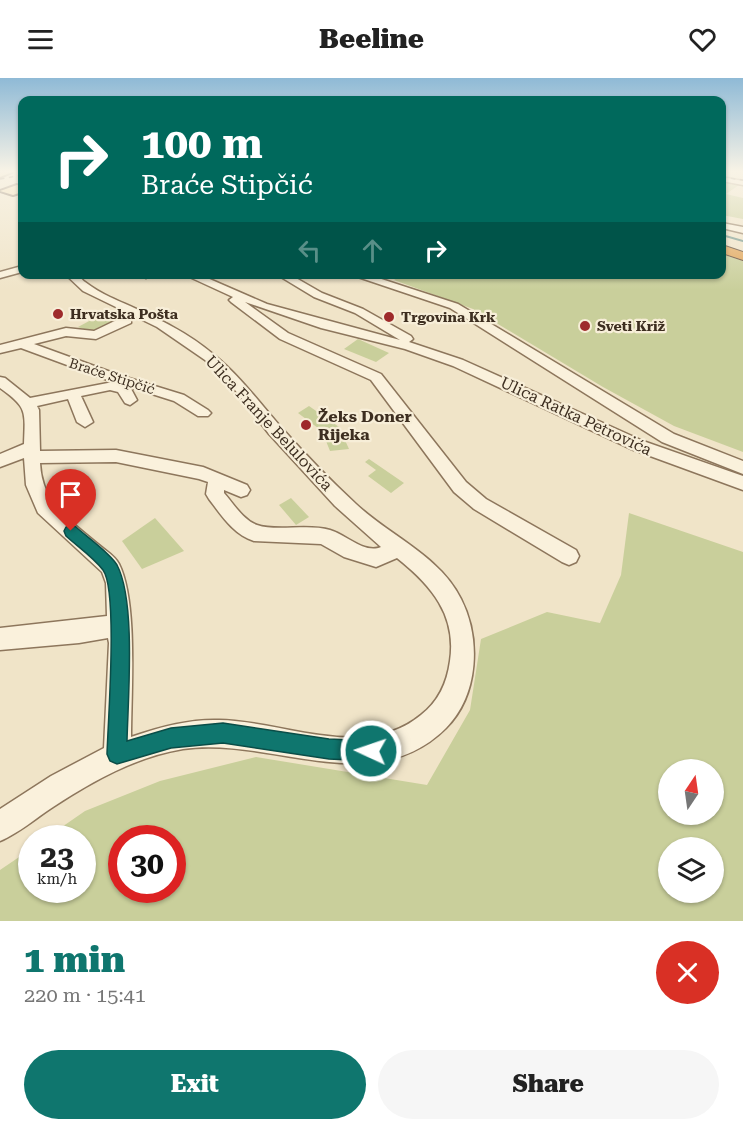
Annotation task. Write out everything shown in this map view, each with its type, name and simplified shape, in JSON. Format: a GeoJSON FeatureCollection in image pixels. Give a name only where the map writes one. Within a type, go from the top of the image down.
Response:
{"type":"FeatureCollection","features":[{"type":"Feature","properties":{"kind":"highway"},"geometry":{"type":"LineString","coordinates":[[726,248],[743,254]]}},
{"type":"Feature","properties":{"kind":"street"},"geometry":{"type":"LineString","coordinates":[[726,227],[743,230]]}},
{"type":"Feature","properties":{"kind":"street"},"geometry":{"type":"LineString","coordinates":[[0,275],[18,270]]}},
{"type":"Feature","properties":{"kind":"street","name":"Ulica Franje Belulovića"},"geometry":{"type":"LineString","coordinates":[[0,826],[79,774],[117,754],[171,738],[223,733],[329,749],[371,751],[395,747],[428,730],[444,712],[454,693],[461,671],[462,631],[452,601],[443,588],[424,569],[354,513],[319,478],[231,378],[203,352],[149,318],[97,295],[76,279]]}},
{"type":"Feature","properties":{"kind":"street","name":"Ulica Ratka Petrovića"},"geometry":{"type":"LineString","coordinates":[[204,279],[234,295],[309,320],[409,346],[488,375],[636,445],[743,483]]}},
{"type":"Feature","properties":{"kind":"street","name":"Ulica Ratka Petrovića"},"geometry":{"type":"LineString","coordinates":[[289,279],[318,296],[359,310],[407,339],[409,346]]}},
{"type":"Feature","properties":{"kind":"street"},"geometry":{"type":"LineString","coordinates":[[370,279],[454,306],[668,438],[743,468]]}},
{"type":"Feature","properties":{"kind":"street","name":"Ulica Ratka Petrovića"},"geometry":{"type":"LineString","coordinates":[[234,295],[238,304],[284,336],[376,377],[460,487],[480,504],[569,556]]}},
{"type":"Feature","properties":{"kind":"street","name":"Braće Stipčić"},"geometry":{"type":"LineString","coordinates":[[0,349],[66,332],[96,335],[127,320]]}},
{"type":"Feature","properties":{"kind":"street","name":"Braće Stipčić"},"geometry":{"type":"LineString","coordinates":[[20,343],[114,378],[179,398],[202,413]]}},
{"type":"Feature","properties":{"kind":"street"},"geometry":{"type":"LineString","coordinates":[[0,381],[28,403],[34,419],[32,466],[35,485],[44,508],[110,567],[116,583],[119,625],[117,754]]}},
{"type":"Feature","properties":{"kind":"street","name":"Braće Stipčić"},"geometry":{"type":"LineString","coordinates":[[28,403],[101,387],[118,387],[126,390],[130,400]]}},
{"type":"Feature","properties":{"kind":"street","name":"Braće Stipčić"},"geometry":{"type":"LineString","coordinates":[[72,394],[81,409],[85,422]]}},
{"type":"Feature","properties":{"kind":"street"},"geometry":{"type":"LineString","coordinates":[[0,460],[33,452],[106,455],[181,467],[241,490]]}},
{"type":"Feature","properties":{"kind":"street"},"geometry":{"type":"LineString","coordinates":[[217,479],[215,494],[247,530],[266,535],[329,538],[365,556],[376,558],[397,549]]}},
{"type":"Feature","properties":{"kind":"street"},"geometry":{"type":"LineString","coordinates":[[0,639],[79,632],[119,625]]}},
{"type":"Feature","properties":{"kind":"green space"},"geometry":{"type":"Polygon","coordinates":[[[726,211],[743,211],[743,219],[726,216],[726,211]]]}},
{"type":"Feature","properties":{"kind":"green space"},"geometry":{"type":"Polygon","coordinates":[[[726,255],[743,261],[743,452],[674,426],[603,387],[473,309],[394,280],[726,279],[726,255]]]}},
{"type":"Feature","properties":{"kind":"green space"},"geometry":{"type":"Polygon","coordinates":[[[108,311],[123,316],[94,333],[78,327],[108,311]]]}},
{"type":"Feature","properties":{"kind":"green space"},"geometry":{"type":"Polygon","coordinates":[[[358,339],[389,353],[376,362],[344,349],[358,339]]]}},
{"type":"Feature","properties":{"kind":"green space"},"geometry":{"type":"Polygon","coordinates":[[[309,406],[339,427],[349,449],[330,451],[322,431],[298,413],[309,406]]]}},
{"type":"Feature","properties":{"kind":"green space"},"geometry":{"type":"Polygon","coordinates":[[[369,459],[404,483],[391,493],[368,476],[376,470],[365,462],[369,459]]]}},
{"type":"Feature","properties":{"kind":"green space"},"geometry":{"type":"Polygon","coordinates":[[[291,498],[309,517],[296,525],[279,505],[291,498]]]}},
{"type":"Feature","properties":{"kind":"green space"},"geometry":{"type":"Polygon","coordinates":[[[629,513],[743,552],[743,921],[0,921],[0,870],[18,858],[18,903],[96,903],[96,825],[65,825],[85,811],[160,781],[256,757],[427,785],[470,710],[481,639],[547,612],[600,623],[621,575],[629,513]]]}},
{"type":"Feature","properties":{"kind":"green space"},"geometry":{"type":"Polygon","coordinates":[[[155,518],[184,551],[142,569],[122,541],[155,518]]]}},
{"type":"Feature","properties":{"kind":"waterway"},"geometry":{"type":"LineString","coordinates":[[726,236],[743,241]]}},
{"type":"Feature","properties":{"kind":"place","name":"Hrvatska Pošta"},"geometry":{"type":"Point","coordinates":[58,314]}},
{"type":"Feature","properties":{"kind":"place","name":"Trgovina Krk"},"geometry":{"type":"Point","coordinates":[389,317]}},
{"type":"Feature","properties":{"kind":"place","name":"Sveti Križ"},"geometry":{"type":"Point","coordinates":[585,326]}},
{"type":"Feature","properties":{"kind":"place","name":"Žeks Doner Rijeka"},"geometry":{"type":"Point","coordinates":[306,425]}},
{"type":"Feature","properties":{"kind":"route"},"geometry":{"type":"LineString","coordinates":[[71,531],[110,567],[116,583],[120,643],[117,754],[171,738],[223,733],[329,749],[371,751]]}}]}
